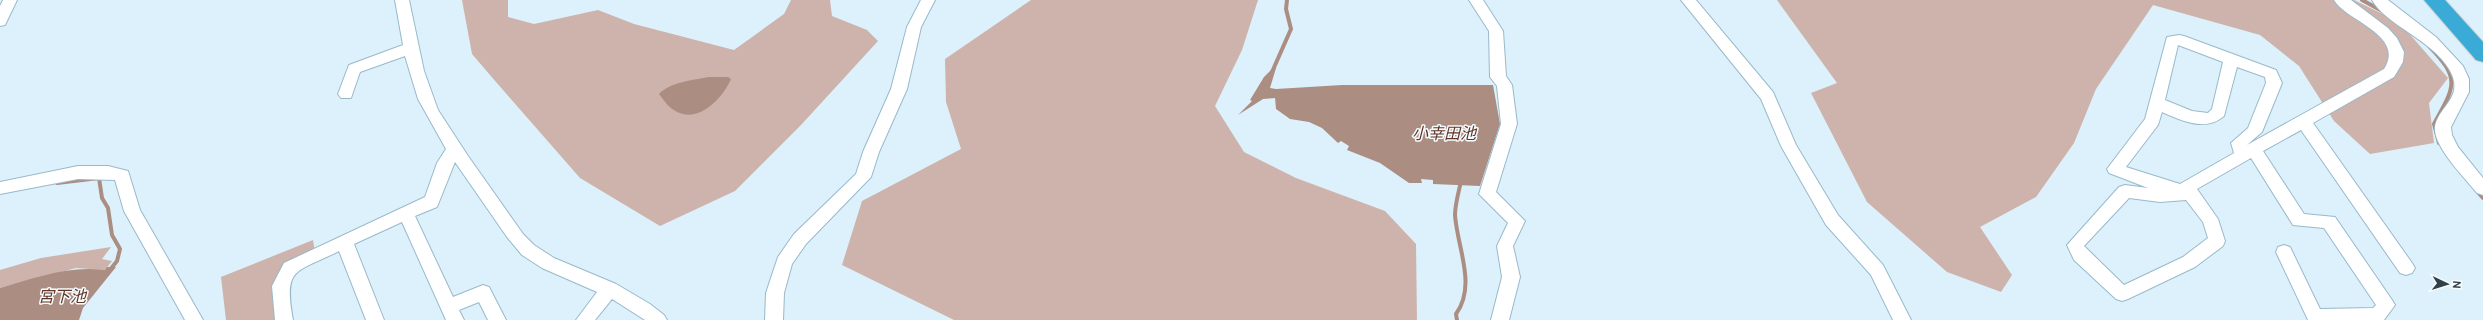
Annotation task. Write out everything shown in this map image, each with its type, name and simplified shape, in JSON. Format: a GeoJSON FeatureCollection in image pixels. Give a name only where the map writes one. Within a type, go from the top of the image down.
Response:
{"type":"FeatureCollection","features":[{"type":"Feature","properties":{"kind":"highway"},"geometry":{"type":"LineString","coordinates":[[2434,0],[2483,54]]}},
{"type":"Feature","properties":{"kind":"highway"},"geometry":{"type":"LineString","coordinates":[[2452,0],[2483,34]]}},
{"type":"Feature","properties":{"kind":"street"},"geometry":{"type":"LineString","coordinates":[[0,1],[7,0]]}},
{"type":"Feature","properties":{"kind":"street"},"geometry":{"type":"LineString","coordinates":[[0,21],[10,0]]}},
{"type":"Feature","properties":{"kind":"street"},"geometry":{"type":"LineString","coordinates":[[402,0],[410,48],[431,110],[455,150],[531,253],[560,270],[610,289],[647,310],[658,320]]}},
{"type":"Feature","properties":{"kind":"street"},"geometry":{"type":"LineString","coordinates":[[774,320],[775,293],[784,262],[800,239],[863,177],[871,152],[900,89],[914,27],[928,0]]}},
{"type":"Feature","properties":{"kind":"street"},"geometry":{"type":"LineString","coordinates":[[1476,0],[1496,31],[1498,77],[1504,85],[1509,124],[1487,194],[1517,220],[1505,246],[1511,277],[1500,320]]}},
{"type":"Feature","properties":{"kind":"street"},"geometry":{"type":"LineString","coordinates":[[1688,0],[1768,96],[1789,146],[1832,220],[1877,270],[1902,320]]}},
{"type":"Feature","properties":{"kind":"street"},"geometry":{"type":"LineString","coordinates":[[2187,187],[2192,198],[2209,214],[2217,241],[2200,255],[2122,294],[2080,255],[2075,245],[2125,191],[2160,196],[2181,195],[2187,187],[2389,73],[2396,66],[2398,57],[2391,41],[2368,20],[2341,0]]}},
{"type":"Feature","properties":{"kind":"street"},"geometry":{"type":"LineString","coordinates":[[2370,0],[2384,5],[2424,34],[2455,66],[2460,75],[2461,92],[2443,127],[2442,133],[2449,147],[2483,189]]}},
{"type":"Feature","properties":{"kind":"street"},"geometry":{"type":"LineString","coordinates":[[2187,187],[2163,187],[2114,169],[2152,122],[2172,41],[2179,40],[2271,74],[2274,83],[2254,132],[2239,143],[2240,148],[2250,152],[2299,220],[2329,222],[2386,306],[2378,315],[2369,317],[2315,316],[2284,252]]}},
{"type":"Feature","properties":{"kind":"street"},"geometry":{"type":"LineString","coordinates":[[346,94],[354,69],[410,48]]}},
{"type":"Feature","properties":{"kind":"street"},"geometry":{"type":"LineString","coordinates":[[2157,103],[2202,120],[2216,116],[2219,112],[2231,59]]}},
{"type":"Feature","properties":{"kind":"street"},"geometry":{"type":"LineString","coordinates":[[2303,121],[2406,268]]}},
{"type":"Feature","properties":{"kind":"street"},"geometry":{"type":"LineString","coordinates":[[284,320],[278,285],[283,275],[290,268],[344,241],[431,202],[436,194],[445,161],[455,150]]}},
{"type":"Feature","properties":{"kind":"street"},"geometry":{"type":"LineString","coordinates":[[0,188],[64,175],[95,171],[112,172],[122,175],[132,211],[194,320]]}},
{"type":"Feature","properties":{"kind":"street"},"geometry":{"type":"LineString","coordinates":[[406,214],[452,313],[483,292],[497,320]]}},
{"type":"Feature","properties":{"kind":"street"},"geometry":{"type":"LineString","coordinates":[[344,241],[375,320]]}},
{"type":"Feature","properties":{"kind":"street"},"geometry":{"type":"LineString","coordinates":[[585,320],[610,289]]}},
{"type":"Feature","properties":{"kind":"shaded area"},"geometry":{"type":"Polygon","coordinates":[[[462,0],[508,0],[508,17],[534,24],[598,10],[634,24],[734,50],[784,14],[791,0],[830,0],[832,16],[867,30],[878,41],[801,125],[735,191],[660,226],[580,178],[472,54],[462,0]]]}},
{"type":"Feature","properties":{"kind":"shaded area"},"geometry":{"type":"Polygon","coordinates":[[[1031,0],[1258,0],[1242,50],[1215,106],[1244,152],[1296,178],[1385,211],[1416,244],[1417,320],[954,320],[842,265],[862,201],[961,149],[946,102],[945,59],[1031,0]]]}},
{"type":"Feature","properties":{"kind":"shaded area"},"geometry":{"type":"Polygon","coordinates":[[[1777,0],[2354,0],[2399,22],[2448,78],[2429,103],[2434,143],[2370,154],[2334,121],[2299,66],[2260,35],[2153,5],[2096,89],[2074,143],[2036,197],[1980,227],[2012,275],[2001,292],[1947,272],[1867,202],[1811,93],[1837,83],[1777,0]]]}},
{"type":"Feature","properties":{"kind":"shaded area"},"geometry":{"type":"Polygon","coordinates":[[[313,240],[315,253],[290,266],[278,277],[276,293],[279,320],[226,320],[221,277],[313,240]]]}},
{"type":"Feature","properties":{"kind":"shaded area"},"geometry":{"type":"Polygon","coordinates":[[[111,247],[102,259],[112,261],[105,270],[76,268],[0,288],[0,270],[41,258],[111,247]]]}},
{"type":"Feature","properties":{"kind":"water","name":"小幸田池"},"geometry":{"type":"Polygon","coordinates":[[[1273,68],[1276,68],[1270,88],[1276,89],[1342,85],[1493,85],[1500,124],[1480,186],[1433,184],[1433,180],[1421,179],[1422,183],[1409,183],[1380,163],[1347,150],[1349,146],[1341,141],[1338,143],[1322,128],[1309,122],[1290,119],[1276,109],[1275,98],[1263,99],[1238,115],[1252,101],[1250,100],[1264,77],[1273,68]]]}},
{"type":"Feature","properties":{"kind":"water"},"geometry":{"type":"Polygon","coordinates":[[[709,77],[728,77],[731,79],[716,101],[708,108],[700,112],[691,115],[683,114],[670,107],[659,94],[676,84],[709,77]]]}},
{"type":"Feature","properties":{"kind":"water","name":"宮下池"},"geometry":{"type":"Polygon","coordinates":[[[107,267],[116,267],[83,308],[79,320],[0,320],[0,288],[52,273],[78,269],[105,270],[107,267]]]}},
{"type":"Feature","properties":{"kind":"waterway"},"geometry":{"type":"LineString","coordinates":[[1272,72],[1291,29],[1286,9],[1287,0]]}},
{"type":"Feature","properties":{"kind":"waterway"},"geometry":{"type":"LineString","coordinates":[[2362,0],[2384,12]]}},
{"type":"Feature","properties":{"kind":"waterway"},"geometry":{"type":"LineString","coordinates":[[2429,46],[2446,67],[2450,75],[2451,83],[2447,100],[2434,124],[2439,143]]}},
{"type":"Feature","properties":{"kind":"waterway"},"geometry":{"type":"LineString","coordinates":[[57,183],[99,178],[102,198],[108,208],[112,235],[120,249],[117,261],[109,271]]}},
{"type":"Feature","properties":{"kind":"waterway"},"geometry":{"type":"LineString","coordinates":[[1457,320],[1456,314],[1462,303],[1465,291],[1464,266],[1455,215],[1456,202],[1461,181]]}},
{"type":"Feature","properties":{"kind":"waterway"},"geometry":{"type":"LineString","coordinates":[[2477,191],[2483,198]]}}]}
